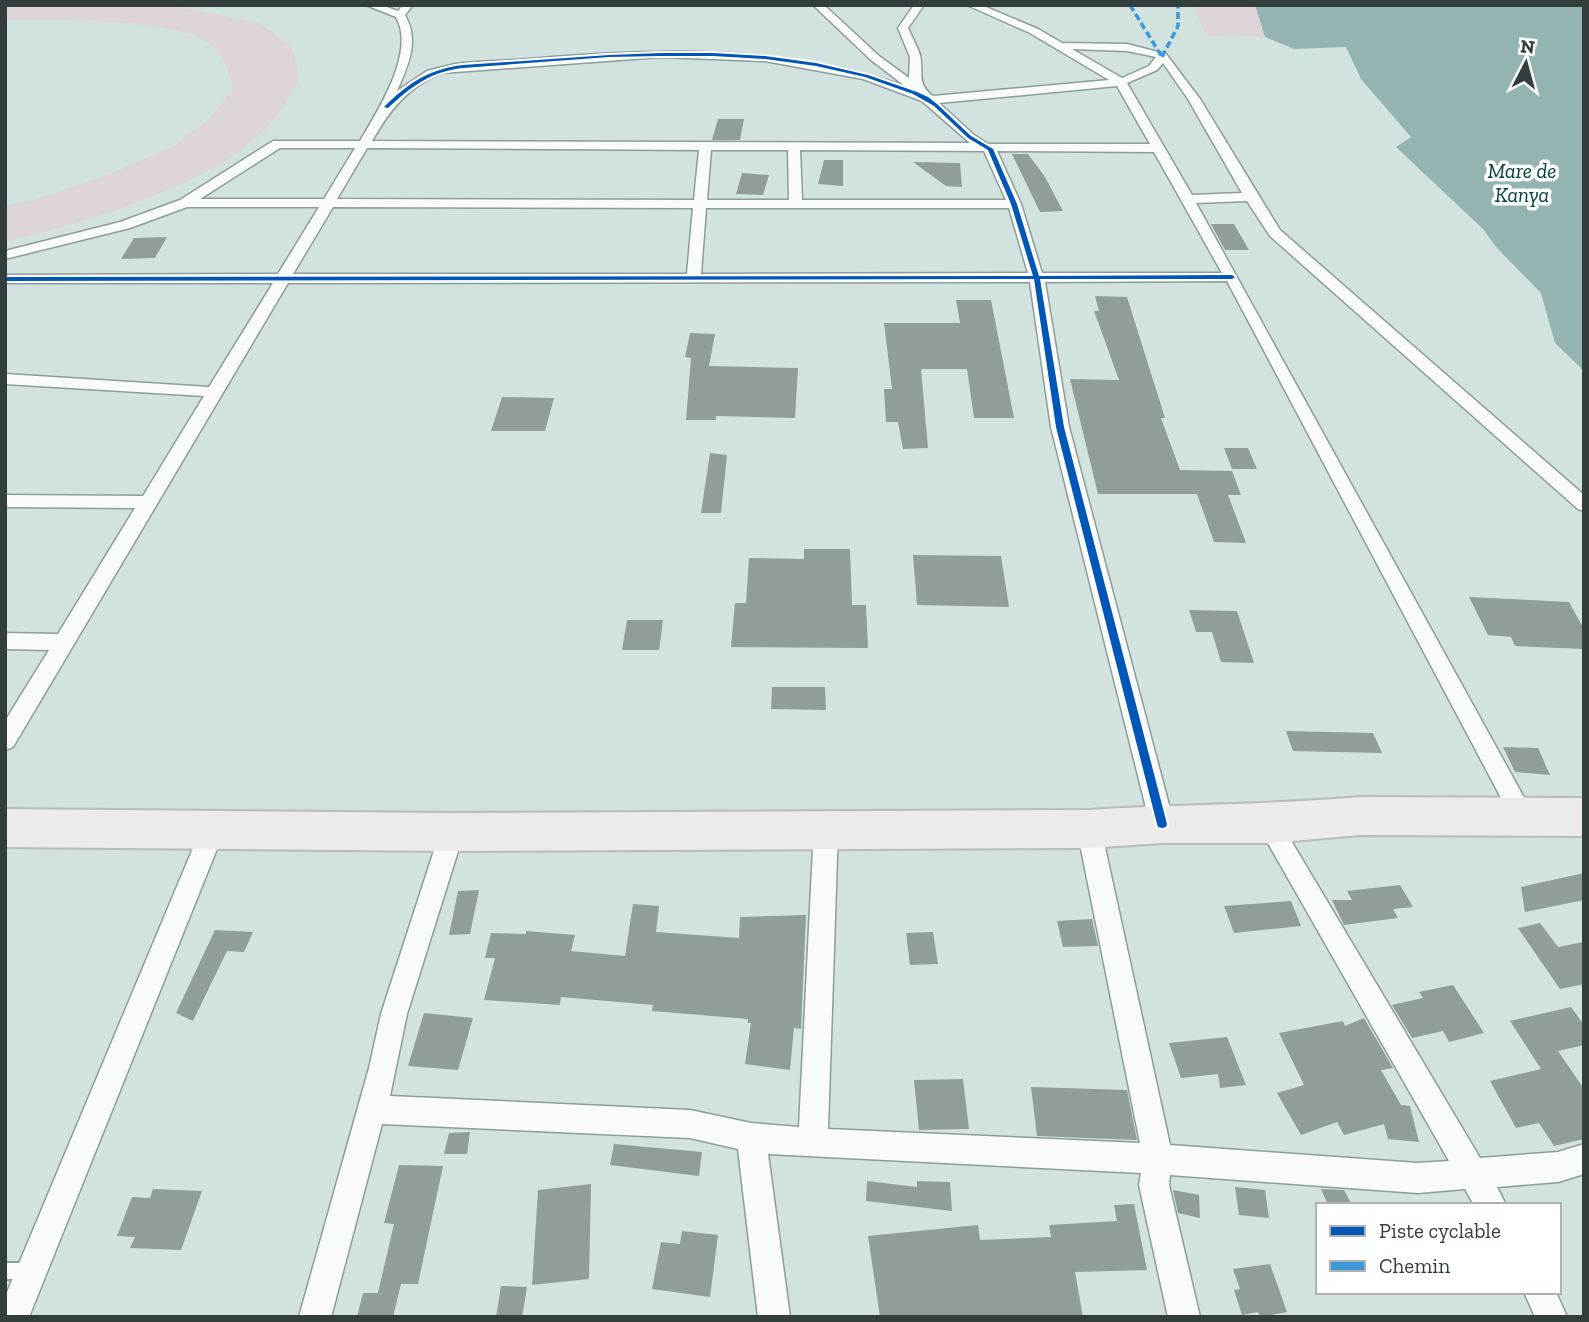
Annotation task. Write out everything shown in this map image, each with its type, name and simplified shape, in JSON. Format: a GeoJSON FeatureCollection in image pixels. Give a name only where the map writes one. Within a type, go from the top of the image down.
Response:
{"type":"FeatureCollection","features":[{"type":"Feature","properties":{"kind":"highway"},"geometry":{"type":"LineString","coordinates":[[5,828],[452,832],[826,828],[1089,830],[1162,824],[1269,824],[1361,816],[1524,819],[1579,824]]}},
{"type":"Feature","properties":{"kind":"street"},"geometry":{"type":"LineString","coordinates":[[5,741],[386,107],[409,40],[407,25],[400,15],[371,5]]}},
{"type":"Feature","properties":{"kind":"street"},"geometry":{"type":"LineString","coordinates":[[400,15],[408,5]]}},
{"type":"Feature","properties":{"kind":"street"},"geometry":{"type":"LineString","coordinates":[[818,5],[875,58],[931,100],[969,139],[990,149],[1014,204],[1037,279],[1060,426],[1162,824]]}},
{"type":"Feature","properties":{"kind":"street"},"geometry":{"type":"LineString","coordinates":[[919,5],[904,28],[915,57],[914,77],[919,90]]}},
{"type":"Feature","properties":{"kind":"street"},"geometry":{"type":"LineString","coordinates":[[972,5],[1054,41],[1121,82],[1232,277],[1524,819]]}},
{"type":"Feature","properties":{"kind":"street"},"geometry":{"type":"LineString","coordinates":[[1054,41],[1081,48],[1144,51],[1163,57],[1178,76],[1275,233],[1584,505]]}},
{"type":"Feature","properties":{"kind":"street"},"geometry":{"type":"LineString","coordinates":[[386,107],[415,82],[440,70],[559,57],[693,53],[814,66],[866,77],[931,100],[1121,82],[1153,68],[1163,57]]}},
{"type":"Feature","properties":{"kind":"street"},"geometry":{"type":"LineString","coordinates":[[5,255],[125,225],[185,203],[277,144],[1159,148]]}},
{"type":"Feature","properties":{"kind":"street"},"geometry":{"type":"LineString","coordinates":[[694,276],[705,146]]}},
{"type":"Feature","properties":{"kind":"street"},"geometry":{"type":"LineString","coordinates":[[794,146],[796,204]]}},
{"type":"Feature","properties":{"kind":"street"},"geometry":{"type":"LineString","coordinates":[[1188,199],[1251,197]]}},
{"type":"Feature","properties":{"kind":"street"},"geometry":{"type":"LineString","coordinates":[[185,203],[1014,204]]}},
{"type":"Feature","properties":{"kind":"street"},"geometry":{"type":"LineString","coordinates":[[5,279],[1232,277]]}},
{"type":"Feature","properties":{"kind":"street"},"geometry":{"type":"LineString","coordinates":[[5,379],[215,392]]}},
{"type":"Feature","properties":{"kind":"street"},"geometry":{"type":"LineString","coordinates":[[5,500],[149,502]]}},
{"type":"Feature","properties":{"kind":"street"},"geometry":{"type":"LineString","coordinates":[[5,640],[65,642]]}},
{"type":"Feature","properties":{"kind":"street"},"geometry":{"type":"LineString","coordinates":[[1269,824],[1491,1203]]}},
{"type":"Feature","properties":{"kind":"street"},"geometry":{"type":"LineString","coordinates":[[813,1143],[826,828]]}},
{"type":"Feature","properties":{"kind":"street"},"geometry":{"type":"LineString","coordinates":[[13,1317],[213,829]]}},
{"type":"Feature","properties":{"kind":"street"},"geometry":{"type":"LineString","coordinates":[[1089,830],[1158,1159],[1154,1185],[1184,1317]]}},
{"type":"Feature","properties":{"kind":"street"},"geometry":{"type":"LineString","coordinates":[[315,1317],[372,1109],[394,1014],[452,832]]}},
{"type":"Feature","properties":{"kind":"street"},"geometry":{"type":"LineString","coordinates":[[372,1109],[690,1124],[751,1138],[813,1143],[1158,1159],[1418,1178],[1558,1167],[1584,1159]]}},
{"type":"Feature","properties":{"kind":"street"},"geometry":{"type":"LineString","coordinates":[[751,1138],[774,1317]]}},
{"type":"Feature","properties":{"kind":"street"},"geometry":{"type":"LineString","coordinates":[[1541,1294],[1551,1317]]}},
{"type":"Feature","properties":{"kind":"lane"},"geometry":{"type":"LineString","coordinates":[[5,1271],[33,1272]]}},
{"type":"Feature","properties":{"kind":"shaded area"},"geometry":{"type":"Polygon","coordinates":[[[5,5],[169,5],[259,23],[292,47],[298,79],[286,103],[265,130],[235,154],[200,175],[119,209],[5,242],[5,206],[34,200],[110,174],[172,147],[208,120],[233,89],[222,58],[208,43],[192,35],[141,24],[80,20],[5,20],[5,5]]]}},
{"type":"Feature","properties":{"kind":"shaded area"},"geometry":{"type":"Polygon","coordinates":[[[1193,5],[1255,5],[1265,37],[1206,36],[1193,5]]]}},
{"type":"Feature","properties":{"kind":"water","name":"Mare de Kanya"},"geometry":{"type":"Polygon","coordinates":[[[1255,5],[1584,5],[1584,371],[1555,343],[1541,293],[1496,247],[1483,229],[1396,147],[1411,137],[1361,79],[1346,47],[1294,49],[1265,37],[1255,5]]]}},
{"type":"Feature","properties":{"kind":"building"},"geometry":{"type":"Polygon","coordinates":[[[718,119],[744,119],[740,140],[712,140],[718,119]]]}},
{"type":"Feature","properties":{"kind":"building"},"geometry":{"type":"Polygon","coordinates":[[[1012,154],[1028,154],[1045,177],[1063,211],[1040,212],[1012,154]]]}},
{"type":"Feature","properties":{"kind":"building"},"geometry":{"type":"Polygon","coordinates":[[[824,160],[843,160],[843,186],[818,184],[824,160]]]}},
{"type":"Feature","properties":{"kind":"building"},"geometry":{"type":"Polygon","coordinates":[[[913,162],[960,163],[962,187],[946,186],[913,162]]]}},
{"type":"Feature","properties":{"kind":"building"},"geometry":{"type":"Polygon","coordinates":[[[742,173],[769,175],[763,195],[736,194],[742,173]]]}},
{"type":"Feature","properties":{"kind":"building"},"geometry":{"type":"Polygon","coordinates":[[[1211,224],[1234,224],[1249,250],[1225,250],[1211,224]]]}},
{"type":"Feature","properties":{"kind":"building"},"geometry":{"type":"Polygon","coordinates":[[[167,237],[155,258],[121,259],[134,238],[167,237]]]}},
{"type":"Feature","properties":{"kind":"building"},"geometry":{"type":"Polygon","coordinates":[[[1095,296],[1127,297],[1165,418],[1161,418],[1180,470],[1232,471],[1241,495],[1228,495],[1246,543],[1214,542],[1197,494],[1098,494],[1070,379],[1119,380],[1094,311],[1099,311],[1095,296]]]}},
{"type":"Feature","properties":{"kind":"building"},"geometry":{"type":"Polygon","coordinates":[[[956,300],[991,300],[1014,418],[974,418],[967,369],[921,369],[928,448],[903,449],[898,422],[886,422],[884,389],[892,389],[884,323],[960,323],[956,300]]]}},
{"type":"Feature","properties":{"kind":"building"},"geometry":{"type":"Polygon","coordinates":[[[690,333],[715,334],[709,366],[798,368],[795,418],[716,416],[716,420],[686,420],[691,358],[685,357],[690,333]]]}},
{"type":"Feature","properties":{"kind":"building"},"geometry":{"type":"Polygon","coordinates":[[[502,397],[554,398],[545,431],[491,431],[502,397]]]}},
{"type":"Feature","properties":{"kind":"building"},"geometry":{"type":"Polygon","coordinates":[[[1224,448],[1248,448],[1257,469],[1232,469],[1224,448]]]}},
{"type":"Feature","properties":{"kind":"building"},"geometry":{"type":"Polygon","coordinates":[[[710,453],[727,455],[721,513],[701,513],[710,453]]]}},
{"type":"Feature","properties":{"kind":"building"},"geometry":{"type":"Polygon","coordinates":[[[804,549],[850,549],[852,605],[866,605],[868,648],[731,647],[735,603],[746,603],[749,558],[804,559],[804,549]]]}},
{"type":"Feature","properties":{"kind":"building"},"geometry":{"type":"Polygon","coordinates":[[[913,555],[1001,556],[1009,607],[917,605],[913,555]]]}},
{"type":"Feature","properties":{"kind":"building"},"geometry":{"type":"Polygon","coordinates":[[[1469,597],[1569,602],[1584,629],[1584,649],[1515,646],[1511,637],[1488,635],[1469,597]]]}},
{"type":"Feature","properties":{"kind":"building"},"geometry":{"type":"Polygon","coordinates":[[[1189,610],[1237,611],[1254,663],[1221,662],[1212,632],[1196,632],[1189,610]]]}},
{"type":"Feature","properties":{"kind":"building"},"geometry":{"type":"Polygon","coordinates":[[[627,620],[663,620],[659,650],[622,650],[627,620]]]}},
{"type":"Feature","properties":{"kind":"building"},"geometry":{"type":"Polygon","coordinates":[[[772,687],[825,687],[826,710],[771,709],[772,687]]]}},
{"type":"Feature","properties":{"kind":"building"},"geometry":{"type":"Polygon","coordinates":[[[1286,731],[1373,733],[1382,753],[1293,751],[1286,731]]]}},
{"type":"Feature","properties":{"kind":"building"},"geometry":{"type":"Polygon","coordinates":[[[1503,747],[1538,748],[1550,775],[1515,772],[1503,747]]]}},
{"type":"Feature","properties":{"kind":"building"},"geometry":{"type":"Polygon","coordinates":[[[1584,873],[1584,900],[1525,912],[1521,887],[1584,873]]]}},
{"type":"Feature","properties":{"kind":"building"},"geometry":{"type":"Polygon","coordinates":[[[1400,885],[1413,907],[1393,909],[1398,918],[1344,925],[1332,900],[1352,900],[1347,891],[1400,885]]]}},
{"type":"Feature","properties":{"kind":"building"},"geometry":{"type":"Polygon","coordinates":[[[479,890],[470,934],[449,935],[458,891],[479,890]]]}},
{"type":"Feature","properties":{"kind":"building"},"geometry":{"type":"Polygon","coordinates":[[[1291,901],[1301,926],[1234,933],[1224,906],[1291,901]]]}},
{"type":"Feature","properties":{"kind":"building"},"geometry":{"type":"Polygon","coordinates":[[[633,904],[659,906],[656,932],[739,938],[740,917],[806,915],[801,1029],[794,1028],[790,1070],[745,1064],[751,1023],[748,1023],[748,1019],[652,1011],[653,1005],[561,997],[560,1005],[484,1000],[495,958],[485,958],[491,933],[526,934],[526,931],[575,935],[571,951],[625,956],[633,904]]]}},
{"type":"Feature","properties":{"kind":"building"},"geometry":{"type":"Polygon","coordinates":[[[1092,919],[1098,946],[1063,947],[1057,921],[1092,919]]]}},
{"type":"Feature","properties":{"kind":"building"},"geometry":{"type":"Polygon","coordinates":[[[1540,923],[1558,947],[1584,942],[1584,984],[1560,989],[1518,928],[1540,923]]]}},
{"type":"Feature","properties":{"kind":"building"},"geometry":{"type":"Polygon","coordinates":[[[215,930],[253,932],[244,952],[227,951],[193,1021],[176,1013],[215,930]]]}},
{"type":"Feature","properties":{"kind":"building"},"geometry":{"type":"Polygon","coordinates":[[[933,932],[938,964],[910,965],[906,933],[933,932]]]}},
{"type":"Feature","properties":{"kind":"building"},"geometry":{"type":"Polygon","coordinates":[[[1453,985],[1484,1033],[1449,1042],[1443,1031],[1412,1038],[1392,1005],[1423,998],[1419,992],[1453,985]]]}},
{"type":"Feature","properties":{"kind":"building"},"geometry":{"type":"Polygon","coordinates":[[[1571,1007],[1584,1025],[1584,1045],[1558,1051],[1584,1089],[1584,1139],[1554,1146],[1539,1123],[1516,1128],[1490,1081],[1541,1069],[1510,1021],[1571,1007]]]}},
{"type":"Feature","properties":{"kind":"building"},"geometry":{"type":"Polygon","coordinates":[[[424,1013],[473,1018],[458,1070],[408,1066],[424,1013]]]}},
{"type":"Feature","properties":{"kind":"building"},"geometry":{"type":"Polygon","coordinates":[[[1364,1018],[1393,1068],[1381,1070],[1401,1105],[1410,1106],[1419,1142],[1388,1139],[1384,1124],[1344,1135],[1337,1122],[1301,1135],[1277,1093],[1304,1085],[1279,1033],[1343,1021],[1345,1026],[1364,1018]]]}},
{"type":"Feature","properties":{"kind":"building"},"geometry":{"type":"Polygon","coordinates":[[[1227,1037],[1246,1085],[1220,1088],[1218,1074],[1181,1078],[1169,1043],[1227,1037]]]}},
{"type":"Feature","properties":{"kind":"building"},"geometry":{"type":"Polygon","coordinates":[[[963,1079],[969,1129],[919,1130],[914,1080],[963,1079]]]}},
{"type":"Feature","properties":{"kind":"building"},"geometry":{"type":"Polygon","coordinates":[[[1031,1087],[1127,1090],[1137,1140],[1037,1136],[1031,1087]]]}},
{"type":"Feature","properties":{"kind":"building"},"geometry":{"type":"Polygon","coordinates":[[[470,1132],[467,1154],[444,1154],[449,1133],[470,1132]]]}},
{"type":"Feature","properties":{"kind":"building"},"geometry":{"type":"Polygon","coordinates":[[[614,1144],[702,1152],[699,1176],[610,1165],[614,1144]]]}},
{"type":"Feature","properties":{"kind":"building"},"geometry":{"type":"Polygon","coordinates":[[[399,1165],[443,1166],[418,1284],[401,1284],[393,1317],[357,1317],[363,1293],[378,1293],[394,1224],[384,1223],[399,1165]]]}},
{"type":"Feature","properties":{"kind":"building"},"geometry":{"type":"Polygon","coordinates":[[[867,1181],[917,1187],[917,1181],[950,1182],[952,1211],[866,1201],[867,1181]]]}},
{"type":"Feature","properties":{"kind":"building"},"geometry":{"type":"Polygon","coordinates":[[[591,1184],[589,1279],[532,1285],[538,1190],[591,1184]]]}},
{"type":"Feature","properties":{"kind":"building"},"geometry":{"type":"Polygon","coordinates":[[[1235,1187],[1265,1190],[1269,1218],[1239,1215],[1235,1187]]]}},
{"type":"Feature","properties":{"kind":"building"},"geometry":{"type":"Polygon","coordinates":[[[153,1189],[202,1191],[181,1250],[130,1248],[135,1237],[117,1236],[132,1197],[150,1198],[153,1189]]]}},
{"type":"Feature","properties":{"kind":"building"},"geometry":{"type":"Polygon","coordinates":[[[1321,1189],[1344,1190],[1351,1203],[1327,1203],[1321,1189]]]}},
{"type":"Feature","properties":{"kind":"building"},"geometry":{"type":"Polygon","coordinates":[[[1173,1190],[1199,1195],[1200,1218],[1178,1213],[1173,1190]]]}},
{"type":"Feature","properties":{"kind":"building"},"geometry":{"type":"Polygon","coordinates":[[[1134,1204],[1147,1270],[1075,1272],[1083,1317],[880,1317],[868,1236],[978,1225],[980,1240],[1051,1237],[1049,1225],[1117,1221],[1114,1205],[1134,1204]]]}},
{"type":"Feature","properties":{"kind":"building"},"geometry":{"type":"Polygon","coordinates":[[[682,1231],[718,1235],[710,1297],[652,1289],[661,1242],[680,1244],[682,1231]]]}},
{"type":"Feature","properties":{"kind":"building"},"geometry":{"type":"Polygon","coordinates":[[[1270,1264],[1287,1312],[1260,1317],[1258,1312],[1242,1315],[1234,1290],[1240,1289],[1233,1269],[1270,1264]]]}},
{"type":"Feature","properties":{"kind":"building"},"geometry":{"type":"Polygon","coordinates":[[[501,1286],[527,1287],[522,1317],[496,1317],[501,1286]]]}},
{"type":"Feature","properties":{"kind":"marked path"},"geometry":{"type":"LineString","coordinates":[[1130,5],[1162,57]]}},
{"type":"Feature","properties":{"kind":"marked path"},"geometry":{"type":"LineString","coordinates":[[1162,57],[1178,26],[1178,5]]}},
{"type":"Feature","properties":{"kind":"cycle path"},"geometry":{"type":"LineString","coordinates":[[386,107],[424,77],[455,67],[609,56],[713,54],[816,65],[866,76],[926,98],[970,137],[990,149],[1014,204],[1037,279],[1060,427],[1162,824]]}},
{"type":"Feature","properties":{"kind":"cycle path"},"geometry":{"type":"LineString","coordinates":[[5,279],[1232,277]]}}]}
